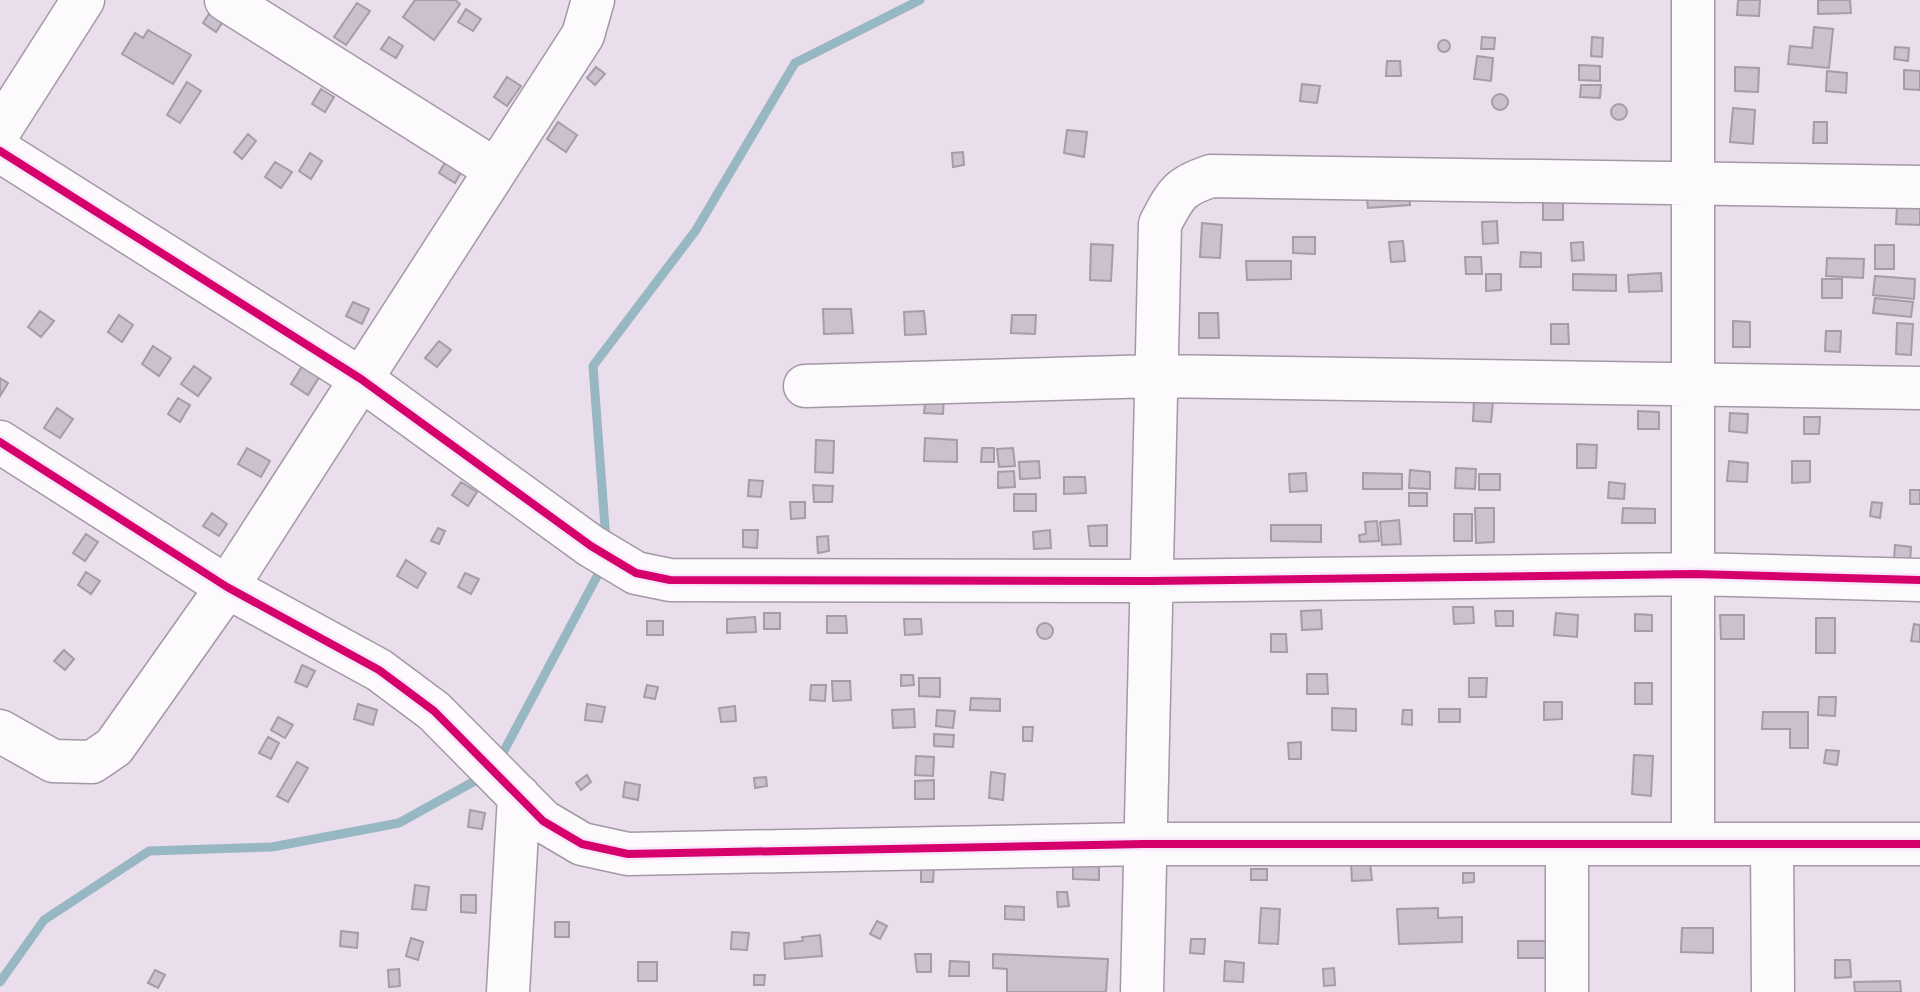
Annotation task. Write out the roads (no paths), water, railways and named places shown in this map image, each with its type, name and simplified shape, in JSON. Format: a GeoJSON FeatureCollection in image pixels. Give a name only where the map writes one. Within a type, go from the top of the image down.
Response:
{"type":"FeatureCollection","features":[{"type":"Feature","properties":{"kind":"street"},"geometry":{"type":"LineString","coordinates":[[0,130],[83,0]]}},
{"type":"Feature","properties":{"kind":"street"},"geometry":{"type":"LineString","coordinates":[[226,0],[496,170]]}},
{"type":"Feature","properties":{"kind":"street"},"geometry":{"type":"LineString","coordinates":[[0,731],[53,761],[92,762],[114,747],[227,587],[583,35],[593,0]]}},
{"type":"Feature","properties":{"kind":"street"},"geometry":{"type":"LineString","coordinates":[[1693,0],[1693,844]]}},
{"type":"Feature","properties":{"kind":"street"},"geometry":{"type":"LineString","coordinates":[[0,151],[361,379],[591,546],[636,573],[670,580],[1150,581],[1694,574],[1920,580]]}},
{"type":"Feature","properties":{"kind":"street"},"geometry":{"type":"LineString","coordinates":[[1142,992],[1160,224],[1173,198],[1186,184],[1211,176],[1920,187]]}},
{"type":"Feature","properties":{"kind":"street"},"geometry":{"type":"LineString","coordinates":[[805,386],[1155,376],[1920,388]]}},
{"type":"Feature","properties":{"kind":"street"},"geometry":{"type":"LineString","coordinates":[[0,442],[227,587],[379,670],[434,711],[543,821],[582,844],[628,854],[1144,844],[1920,844]]}},
{"type":"Feature","properties":{"kind":"street"},"geometry":{"type":"LineString","coordinates":[[508,992],[519,796]]}},
{"type":"Feature","properties":{"kind":"street"},"geometry":{"type":"LineString","coordinates":[[1567,844],[1567,992]]}},
{"type":"Feature","properties":{"kind":"street"},"geometry":{"type":"LineString","coordinates":[[1772,844],[1773,992]]}},
{"type":"Feature","properties":{"kind":"waterway"},"geometry":{"type":"LineString","coordinates":[[606,541],[593,366],[696,230],[795,63],[920,0]]}},
{"type":"Feature","properties":{"kind":"waterway"},"geometry":{"type":"LineString","coordinates":[[498,762],[602,567]]}},
{"type":"Feature","properties":{"kind":"waterway"},"geometry":{"type":"LineString","coordinates":[[0,982],[44,920],[149,851],[272,847],[399,823],[482,777]]}}]}
